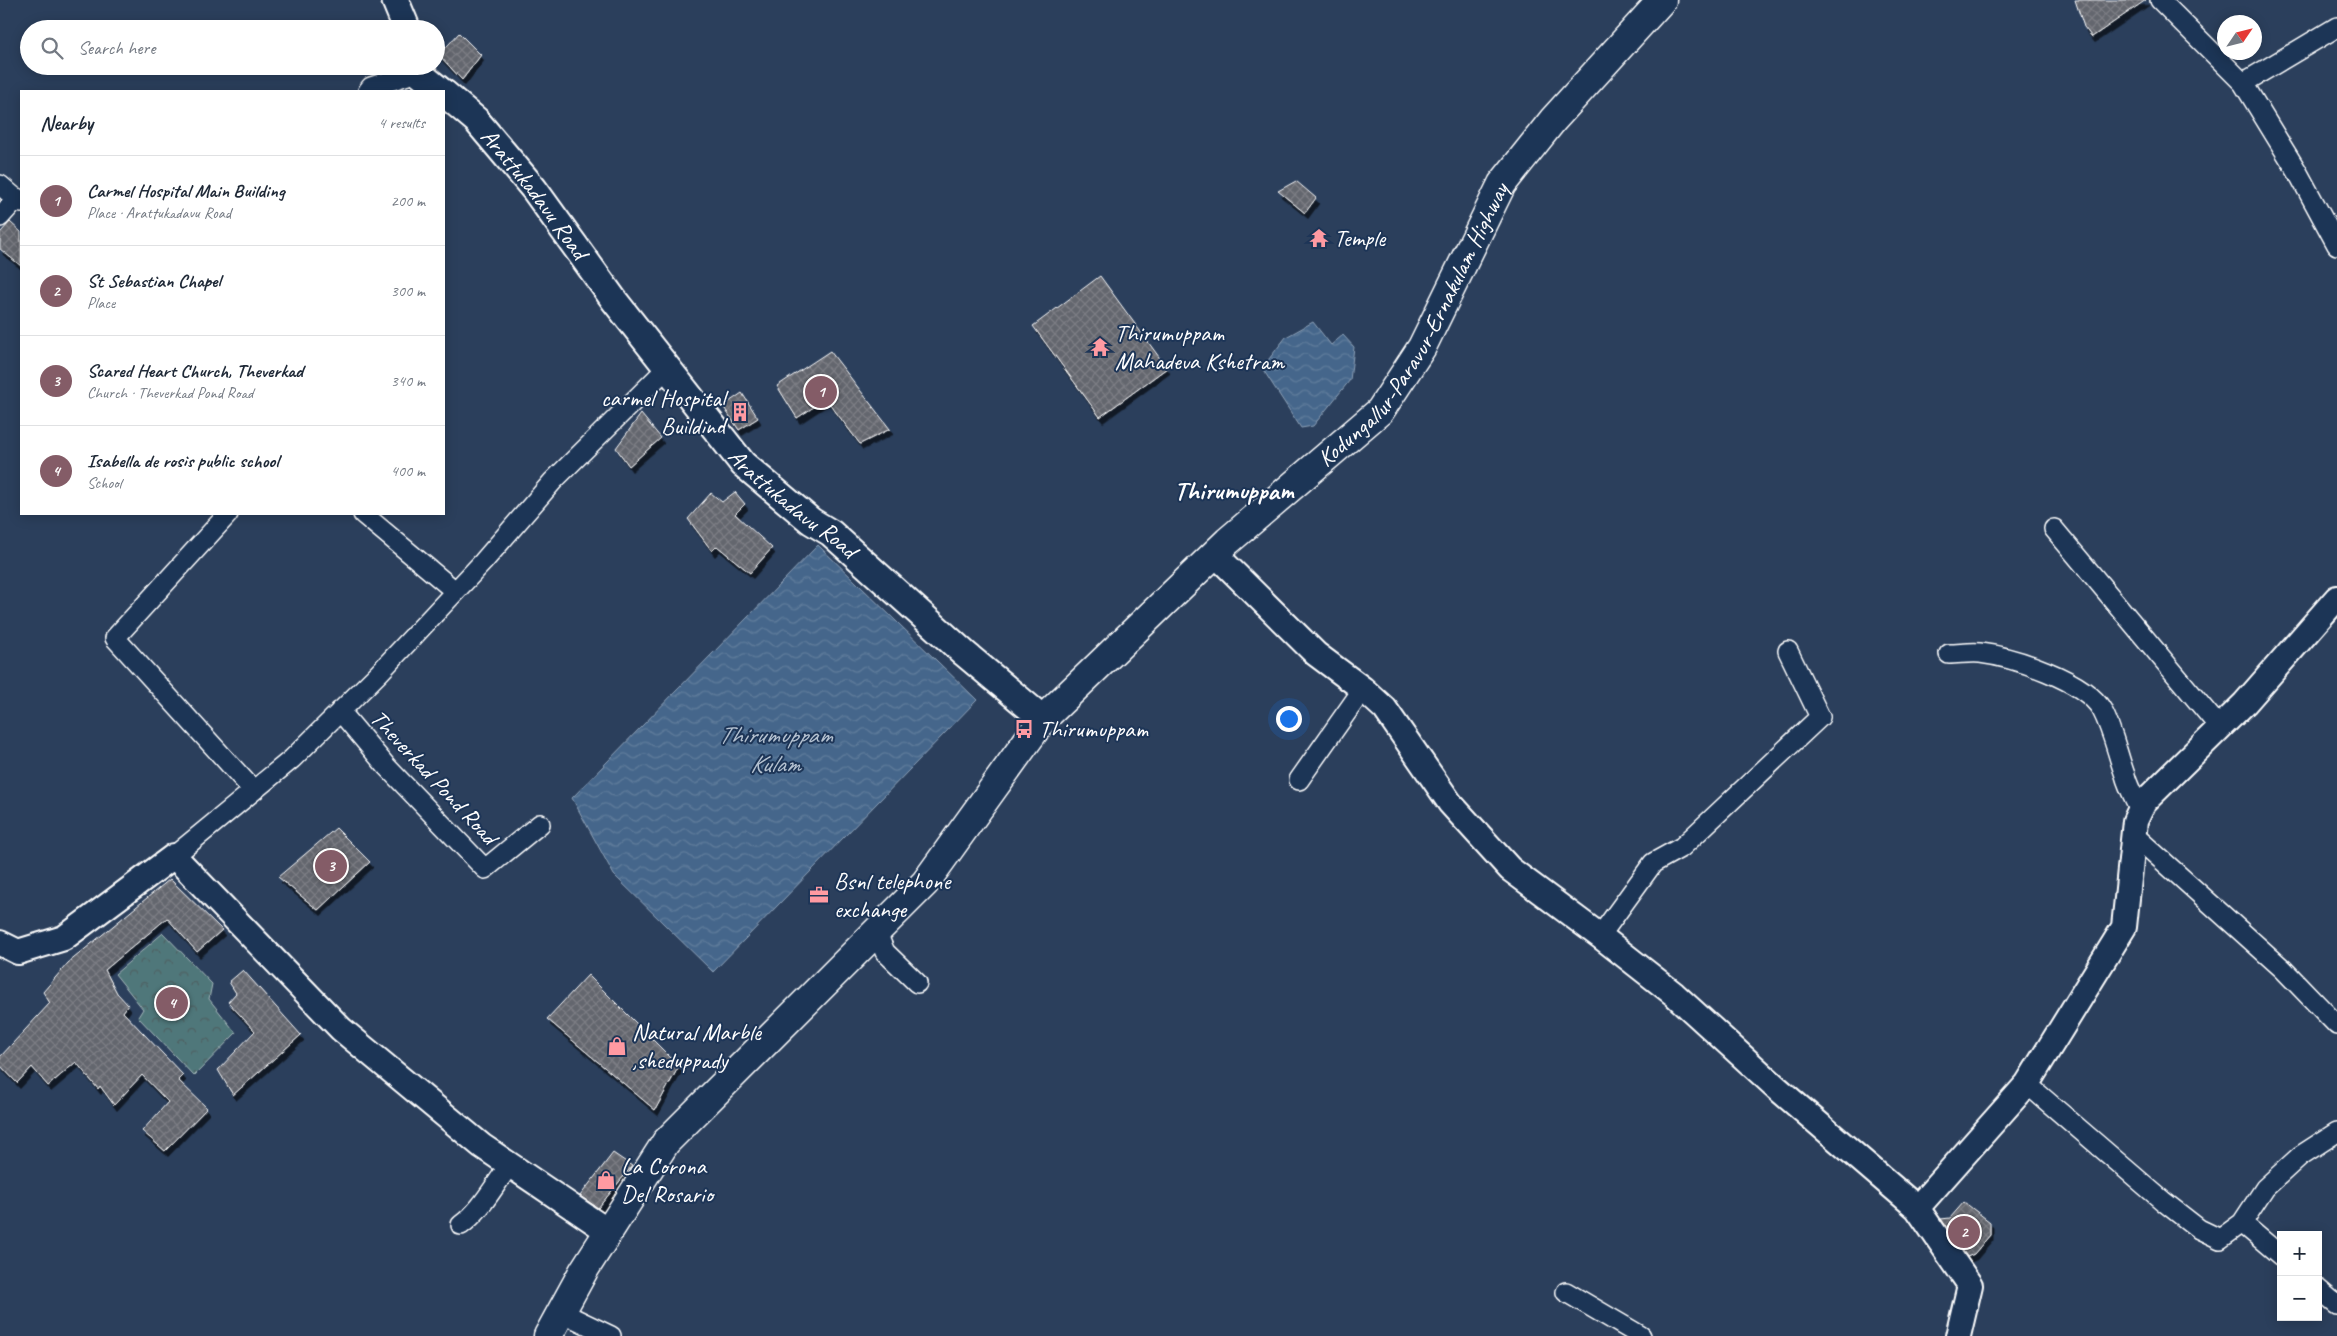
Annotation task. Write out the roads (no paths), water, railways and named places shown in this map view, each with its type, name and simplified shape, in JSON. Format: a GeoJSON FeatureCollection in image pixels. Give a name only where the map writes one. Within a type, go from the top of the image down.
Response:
{"type":"FeatureCollection","features":[{"type":"Feature","properties":{"kind":"highway","name":"Kodungallur-Paravur-Ernakulam Highway"},"geometry":{"type":"LineString","coordinates":[[548,1336],[584,1270],[666,1142],[925,882],[1043,719],[1215,554],[1380,411],[1422,347],[1502,184],[1552,120],[1662,0]]}},
{"type":"Feature","properties":{"kind":"main road"},"geometry":{"type":"LineString","coordinates":[[396,0],[404,20]]}},
{"type":"Feature","properties":{"kind":"main road","name":"Arattukadavu Road"},"geometry":{"type":"LineString","coordinates":[[421,75],[440,90]]}},
{"type":"Feature","properties":{"kind":"main road","name":"Arattukadavu Road"},"geometry":{"type":"LineString","coordinates":[[445,94],[476,120],[534,189],[614,300],[742,464],[811,521],[832,533],[964,653],[1043,719]]}},
{"type":"Feature","properties":{"kind":"street"},"geometry":{"type":"LineString","coordinates":[[2160,0],[2243,83],[2297,171],[2337,245]]}},
{"type":"Feature","properties":{"kind":"street"},"geometry":{"type":"LineString","coordinates":[[2243,83],[2337,27]]}},
{"type":"Feature","properties":{"kind":"street"},"geometry":{"type":"LineString","coordinates":[[369,90],[371,87],[400,75]]}},
{"type":"Feature","properties":{"kind":"street"},"geometry":{"type":"LineString","coordinates":[[0,185],[19,201],[0,218]]}},
{"type":"Feature","properties":{"kind":"street"},"geometry":{"type":"LineString","coordinates":[[0,943],[18,952],[64,938],[174,856],[292,760],[379,673],[553,481],[668,367]]}},
{"type":"Feature","properties":{"kind":"street"},"geometry":{"type":"LineString","coordinates":[[227,515],[116,638],[253,790]]}},
{"type":"Feature","properties":{"kind":"street"},"geometry":{"type":"LineString","coordinates":[[364,515],[455,591]]}},
{"type":"Feature","properties":{"kind":"street"},"geometry":{"type":"LineString","coordinates":[[2054,529],[2220,728]]}},
{"type":"Feature","properties":{"kind":"street"},"geometry":{"type":"LineString","coordinates":[[1215,554],[1316,654],[1363,689],[1385,709],[1450,803],[1510,870],[1600,936],[1674,994],[1785,1094],[1917,1208],[1970,1285],[1958,1336]]}},
{"type":"Feature","properties":{"kind":"street"},"geometry":{"type":"LineString","coordinates":[[1917,1208],[2027,1084],[2124,927],[2135,822],[2144,802],[2245,703],[2337,598]]}},
{"type":"Feature","properties":{"kind":"street"},"geometry":{"type":"LineString","coordinates":[[1600,936],[1653,863],[1682,847],[1820,717],[1788,651]]}},
{"type":"Feature","properties":{"kind":"street"},"geometry":{"type":"LineString","coordinates":[[1949,654],[1980,653],[2025,664],[2058,677],[2083,690],[2101,709],[2115,742],[2125,777],[2140,810]]}},
{"type":"Feature","properties":{"kind":"street"},"geometry":{"type":"LineString","coordinates":[[1299,780],[1363,689]]}},
{"type":"Feature","properties":{"kind":"street","name":"Theverkad Pond Road"},"geometry":{"type":"LineString","coordinates":[[340,711],[387,767],[486,868],[540,824]]}},
{"type":"Feature","properties":{"kind":"street"},"geometry":{"type":"LineString","coordinates":[[2135,836],[2283,969],[2337,1025]]}},
{"type":"Feature","properties":{"kind":"street"},"geometry":{"type":"LineString","coordinates":[[174,856],[340,1029],[482,1146],[609,1232]]}},
{"type":"Feature","properties":{"kind":"street"},"geometry":{"type":"LineString","coordinates":[[876,931],[885,952],[917,982]]}},
{"type":"Feature","properties":{"kind":"street"},"geometry":{"type":"LineString","coordinates":[[2027,1084],[2199,1229],[2220,1239],[2242,1223],[2265,1188],[2300,1156],[2337,1132]]}},
{"type":"Feature","properties":{"kind":"street"},"geometry":{"type":"LineString","coordinates":[[461,1225],[474,1216],[489,1192],[510,1165]]}},
{"type":"Feature","properties":{"kind":"street"},"geometry":{"type":"LineString","coordinates":[[2242,1223],[2277,1253]]}},
{"type":"Feature","properties":{"kind":"street"},"geometry":{"type":"LineString","coordinates":[[1566,1292],[1641,1336]]}},
{"type":"Feature","properties":{"kind":"street"},"geometry":{"type":"LineString","coordinates":[[2322,1292],[2337,1305]]}},
{"type":"Feature","properties":{"kind":"street"},"geometry":{"type":"LineString","coordinates":[[561,1312],[612,1336]]}},
{"type":"Feature","properties":{"kind":"water"},"geometry":{"type":"Polygon","coordinates":[[[1313,322],[1331,345],[1343,335],[1354,347],[1350,380],[1313,426],[1301,428],[1262,368],[1286,337],[1313,322]]]}},
{"type":"Feature","properties":{"kind":"water","name":"Thirumuppam Kulam"},"geometry":{"type":"Polygon","coordinates":[[[818,545],[977,700],[713,972],[614,875],[572,798],[818,545]]]}},
{"type":"Feature","properties":{"kind":"place","name":"Temple"},"geometry":{"type":"Point","coordinates":[1319,238]}},
{"type":"Feature","properties":{"kind":"place","name":"Thirumuppam Mahadeva Kshetram"},"geometry":{"type":"Point","coordinates":[1100,347]}},
{"type":"Feature","properties":{"kind":"place","name":"Carmel Hospital Main Building"},"geometry":{"type":"Point","coordinates":[821,392]}},
{"type":"Feature","properties":{"kind":"place","name":"carmel Hospital Buildind"},"geometry":{"type":"Point","coordinates":[740,412]}},
{"type":"Feature","properties":{"kind":"place","name":"Thirumuppam"},"geometry":{"type":"Point","coordinates":[1024,729]}},
{"type":"Feature","properties":{"kind":"place","name":"Scared Heart Church, Theverkad"},"geometry":{"type":"Point","coordinates":[331,866]}},
{"type":"Feature","properties":{"kind":"place","name":"Bsnl telephone exchange"},"geometry":{"type":"Point","coordinates":[819,895]}},
{"type":"Feature","properties":{"kind":"place","name":"Isabella de rosis public school"},"geometry":{"type":"Point","coordinates":[172,1003]}},
{"type":"Feature","properties":{"kind":"place","name":"Natural Marble ,sheduppady"},"geometry":{"type":"Point","coordinates":[617,1046]}},
{"type":"Feature","properties":{"kind":"place","name":"La Corona Del Rosario"},"geometry":{"type":"Point","coordinates":[606,1180]}},
{"type":"Feature","properties":{"kind":"place","name":"St Sebastian Chapel"},"geometry":{"type":"Point","coordinates":[1964,1232]}},
{"type":"Feature","properties":{"kind":"district","name":"Thirumuppam"},"geometry":{"type":"Point","coordinates":[1234,490]}}]}
